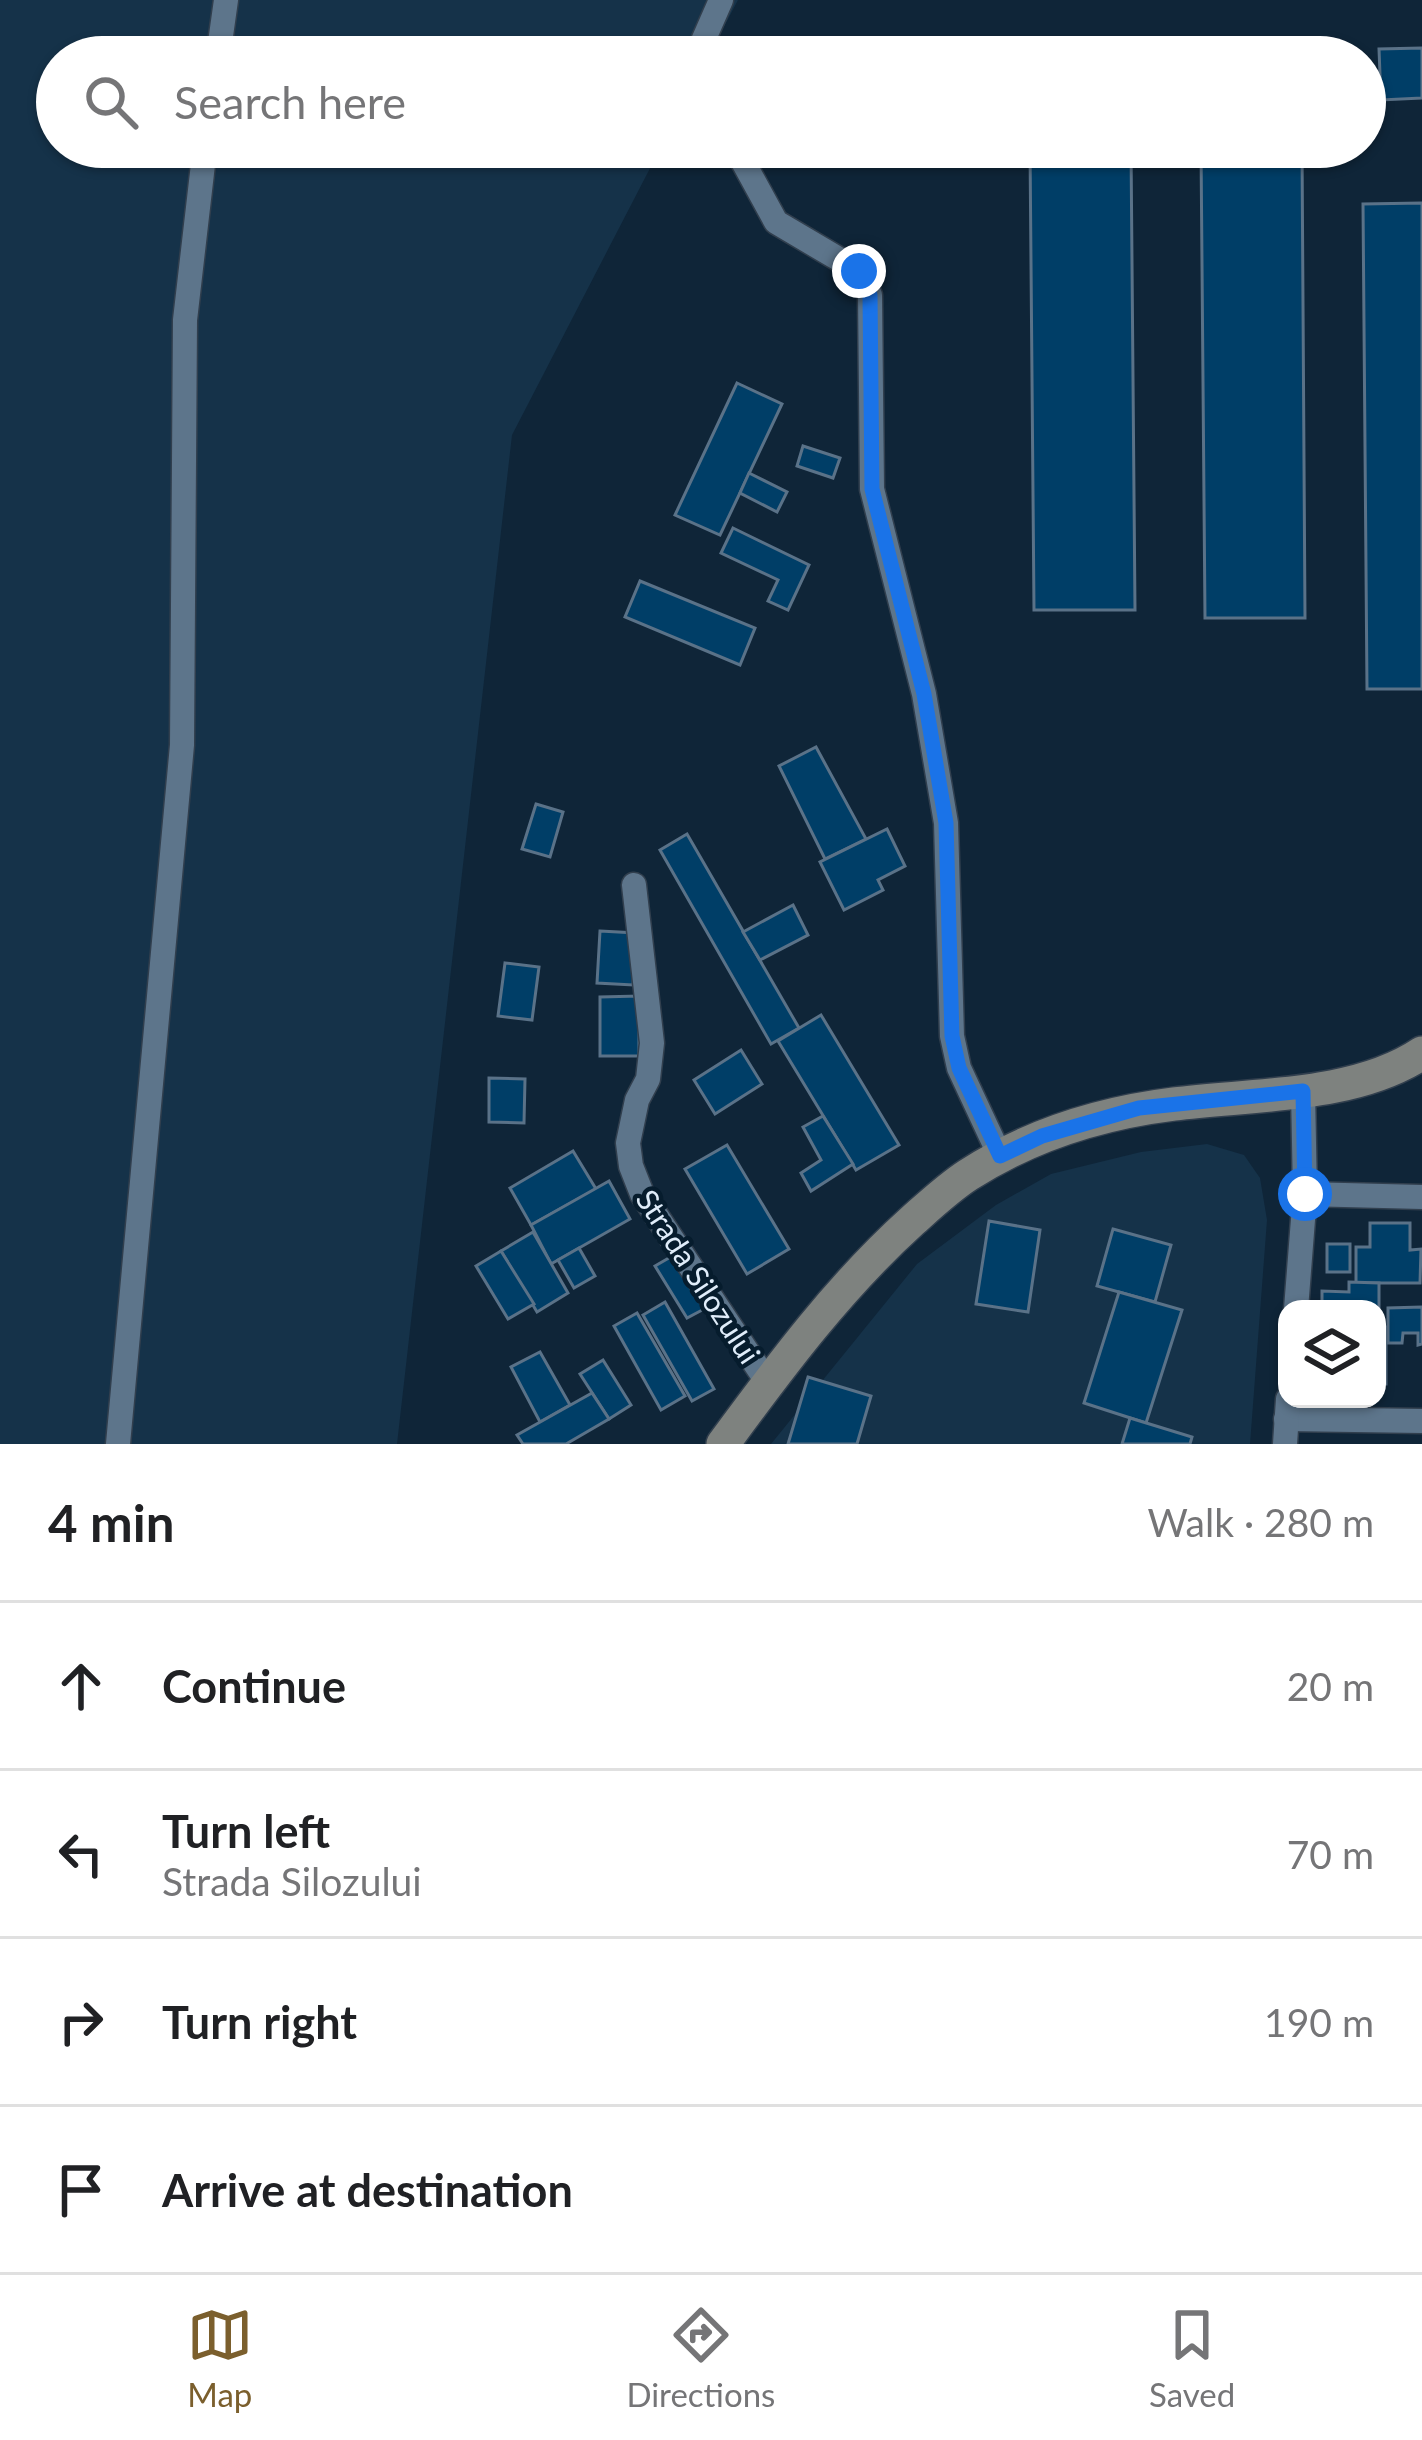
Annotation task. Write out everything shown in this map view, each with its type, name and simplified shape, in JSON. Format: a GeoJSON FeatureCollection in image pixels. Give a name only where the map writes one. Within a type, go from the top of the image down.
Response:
{"type":"FeatureCollection","features":[{"type":"Feature","properties":{"kind":"main road","name":"Strada Silozului"},"geometry":{"type":"LineString","coordinates":[[723,1444],[872,1258],[965,1177],[1000,1156],[1042,1136],[1139,1108],[1303,1091],[1369,1078],[1422,1053]]}},
{"type":"Feature","properties":{"kind":"street"},"geometry":{"type":"LineString","coordinates":[[221,36],[226,0]]}},
{"type":"Feature","properties":{"kind":"street"},"geometry":{"type":"LineString","coordinates":[[705,36],[721,0]]}},
{"type":"Feature","properties":{"kind":"street"},"geometry":{"type":"LineString","coordinates":[[118,1444],[182,745],[185,320],[203,168]]}},
{"type":"Feature","properties":{"kind":"street"},"geometry":{"type":"LineString","coordinates":[[746,168],[776,222],[859,271],[870,295],[872,489],[924,694],[946,823],[952,1036],[959,1068],[1000,1156]]}},
{"type":"Feature","properties":{"kind":"street","name":"Strada Silozului"},"geometry":{"type":"LineString","coordinates":[[634,885],[652,1043],[648,1078],[637,1100],[628,1143],[631,1166],[642,1194],[768,1383]]}},
{"type":"Feature","properties":{"kind":"street"},"geometry":{"type":"LineString","coordinates":[[1297,1300],[1305,1194],[1303,1091]]}},
{"type":"Feature","properties":{"kind":"street"},"geometry":{"type":"LineString","coordinates":[[1305,1194],[1422,1197]]}},
{"type":"Feature","properties":{"kind":"street"},"geometry":{"type":"LineString","coordinates":[[1287,1421],[1422,1421]]}},
{"type":"Feature","properties":{"kind":"shaded area"},"geometry":{"type":"Polygon","coordinates":[[[0,0],[738,0],[719,36],[36,36],[36,168],[650,168],[512,435],[397,1444],[0,1444],[0,0]]]}},
{"type":"Feature","properties":{"kind":"shaded area"},"geometry":{"type":"Polygon","coordinates":[[[1207,1144],[1244,1155],[1260,1178],[1267,1220],[1250,1444],[771,1444],[917,1264],[996,1205],[1051,1174],[1141,1152],[1207,1144]]]}},
{"type":"Feature","properties":{"kind":"building"},"geometry":{"type":"Polygon","coordinates":[[[1422,48],[1422,98],[1386,100],[1386,49],[1422,48]]]}},
{"type":"Feature","properties":{"kind":"building"},"geometry":{"type":"Polygon","coordinates":[[[1030,168],[1131,168],[1135,610],[1034,610],[1030,168]]]}},
{"type":"Feature","properties":{"kind":"building"},"geometry":{"type":"Polygon","coordinates":[[[1201,168],[1302,168],[1305,618],[1205,618],[1201,168]]]}},
{"type":"Feature","properties":{"kind":"building"},"geometry":{"type":"Polygon","coordinates":[[[1422,203],[1422,689],[1367,689],[1363,204],[1422,203]]]}},
{"type":"Feature","properties":{"kind":"building"},"geometry":{"type":"Polygon","coordinates":[[[737,383],[782,404],[720,535],[675,515],[737,383]]]}},
{"type":"Feature","properties":{"kind":"building"},"geometry":{"type":"Polygon","coordinates":[[[803,446],[840,458],[833,478],[797,466],[803,446]]]}},
{"type":"Feature","properties":{"kind":"building"},"geometry":{"type":"Polygon","coordinates":[[[749,473],[787,492],[777,512],[740,493],[749,473]]]}},
{"type":"Feature","properties":{"kind":"building"},"geometry":{"type":"Polygon","coordinates":[[[733,528],[809,565],[788,610],[768,601],[778,580],[721,553],[733,528]]]}},
{"type":"Feature","properties":{"kind":"building"},"geometry":{"type":"Polygon","coordinates":[[[640,581],[755,628],[740,665],[625,617],[640,581]]]}},
{"type":"Feature","properties":{"kind":"building"},"geometry":{"type":"Polygon","coordinates":[[[816,747],[866,839],[825,859],[779,766],[816,747]]]}},
{"type":"Feature","properties":{"kind":"building"},"geometry":{"type":"Polygon","coordinates":[[[536,804],[563,812],[550,857],[522,849],[536,804]]]}},
{"type":"Feature","properties":{"kind":"building"},"geometry":{"type":"Polygon","coordinates":[[[887,829],[905,866],[878,880],[883,890],[844,910],[820,862],[887,829]]]}},
{"type":"Feature","properties":{"kind":"building"},"geometry":{"type":"Polygon","coordinates":[[[687,834],[799,1028],[771,1044],[660,850],[687,834]]]}},
{"type":"Feature","properties":{"kind":"building"},"geometry":{"type":"Polygon","coordinates":[[[793,905],[808,935],[760,960],[743,932],[793,905]]]}},
{"type":"Feature","properties":{"kind":"building"},"geometry":{"type":"Polygon","coordinates":[[[600,931],[636,933],[633,985],[597,983],[600,931]]]}},
{"type":"Feature","properties":{"kind":"building"},"geometry":{"type":"Polygon","coordinates":[[[505,963],[539,967],[532,1020],[498,1016],[505,963]]]}},
{"type":"Feature","properties":{"kind":"building"},"geometry":{"type":"Polygon","coordinates":[[[639,996],[639,1056],[600,1056],[600,997],[639,996]]]}},
{"type":"Feature","properties":{"kind":"building"},"geometry":{"type":"Polygon","coordinates":[[[821,1015],[899,1145],[856,1170],[778,1041],[821,1015]]]}},
{"type":"Feature","properties":{"kind":"building"},"geometry":{"type":"Polygon","coordinates":[[[741,1050],[762,1084],[715,1114],[694,1080],[741,1050]]]}},
{"type":"Feature","properties":{"kind":"building"},"geometry":{"type":"Polygon","coordinates":[[[489,1078],[525,1079],[524,1123],[489,1122],[489,1078]]]}},
{"type":"Feature","properties":{"kind":"building"},"geometry":{"type":"Polygon","coordinates":[[[823,1116],[853,1164],[811,1191],[801,1173],[821,1160],[803,1127],[823,1116]]]}},
{"type":"Feature","properties":{"kind":"building"},"geometry":{"type":"Polygon","coordinates":[[[727,1145],[789,1249],[747,1274],[685,1169],[727,1145]]]}},
{"type":"Feature","properties":{"kind":"building"},"geometry":{"type":"Polygon","coordinates":[[[573,1151],[596,1189],[531,1225],[510,1188],[573,1151]]]}},
{"type":"Feature","properties":{"kind":"building"},"geometry":{"type":"Polygon","coordinates":[[[609,1181],[630,1219],[551,1264],[531,1225],[609,1181]]]}},
{"type":"Feature","properties":{"kind":"building"},"geometry":{"type":"Polygon","coordinates":[[[989,1221],[1040,1230],[1028,1312],[976,1304],[989,1221]]]}},
{"type":"Feature","properties":{"kind":"building"},"geometry":{"type":"Polygon","coordinates":[[[1370,1223],[1410,1223],[1410,1250],[1421,1249],[1420,1283],[1356,1283],[1356,1247],[1370,1247],[1370,1223]]]}},
{"type":"Feature","properties":{"kind":"building"},"geometry":{"type":"Polygon","coordinates":[[[1113,1229],[1171,1245],[1155,1302],[1097,1286],[1113,1229]]]}},
{"type":"Feature","properties":{"kind":"building"},"geometry":{"type":"Polygon","coordinates":[[[533,1232],[568,1293],[537,1312],[501,1251],[533,1232]]]}},
{"type":"Feature","properties":{"kind":"building"},"geometry":{"type":"Polygon","coordinates":[[[1327,1244],[1350,1244],[1350,1272],[1327,1272],[1327,1244]]]}},
{"type":"Feature","properties":{"kind":"building"},"geometry":{"type":"Polygon","coordinates":[[[579,1248],[595,1276],[574,1288],[558,1260],[579,1248]]]}},
{"type":"Feature","properties":{"kind":"building"},"geometry":{"type":"Polygon","coordinates":[[[501,1251],[534,1304],[508,1319],[476,1266],[501,1251]]]}},
{"type":"Feature","properties":{"kind":"building"},"geometry":{"type":"Polygon","coordinates":[[[674,1255],[706,1308],[687,1318],[655,1266],[674,1255]]]}},
{"type":"Feature","properties":{"kind":"building"},"geometry":{"type":"Polygon","coordinates":[[[1349,1282],[1379,1283],[1379,1300],[1322,1300],[1322,1291],[1349,1292],[1349,1282]]]}},
{"type":"Feature","properties":{"kind":"building"},"geometry":{"type":"Polygon","coordinates":[[[1119,1292],[1182,1310],[1146,1423],[1084,1403],[1119,1292]]]}},
{"type":"Feature","properties":{"kind":"building"},"geometry":{"type":"Polygon","coordinates":[[[665,1302],[714,1389],[692,1401],[643,1315],[665,1302]]]}},
{"type":"Feature","properties":{"kind":"building"},"geometry":{"type":"Polygon","coordinates":[[[1422,1307],[1422,1344],[1418,1345],[1418,1333],[1403,1333],[1402,1343],[1388,1343],[1388,1308],[1422,1307]]]}},
{"type":"Feature","properties":{"kind":"building"},"geometry":{"type":"Polygon","coordinates":[[[637,1313],[685,1396],[661,1410],[614,1326],[637,1313]]]}},
{"type":"Feature","properties":{"kind":"building"},"geometry":{"type":"Polygon","coordinates":[[[540,1352],[570,1405],[540,1422],[511,1367],[540,1352]]]}},
{"type":"Feature","properties":{"kind":"building"},"geometry":{"type":"Polygon","coordinates":[[[603,1360],[631,1405],[609,1419],[580,1374],[603,1360]]]}},
{"type":"Feature","properties":{"kind":"building"},"geometry":{"type":"Polygon","coordinates":[[[808,1377],[871,1396],[857,1444],[788,1444],[808,1377]]]}},
{"type":"Feature","properties":{"kind":"building"},"geometry":{"type":"Polygon","coordinates":[[[592,1393],[609,1419],[566,1444],[523,1444],[517,1435],[592,1393]]]}},
{"type":"Feature","properties":{"kind":"building"},"geometry":{"type":"Polygon","coordinates":[[[1130,1418],[1192,1437],[1190,1444],[1122,1444],[1130,1418]]]}},
{"type":"Feature","properties":{"kind":"route"},"geometry":{"type":"LineString","coordinates":[[859,271],[870,295],[872,489],[924,694],[946,823],[952,1036],[959,1068],[1000,1156],[1042,1136],[1139,1108],[1303,1091],[1305,1194]]}}]}
